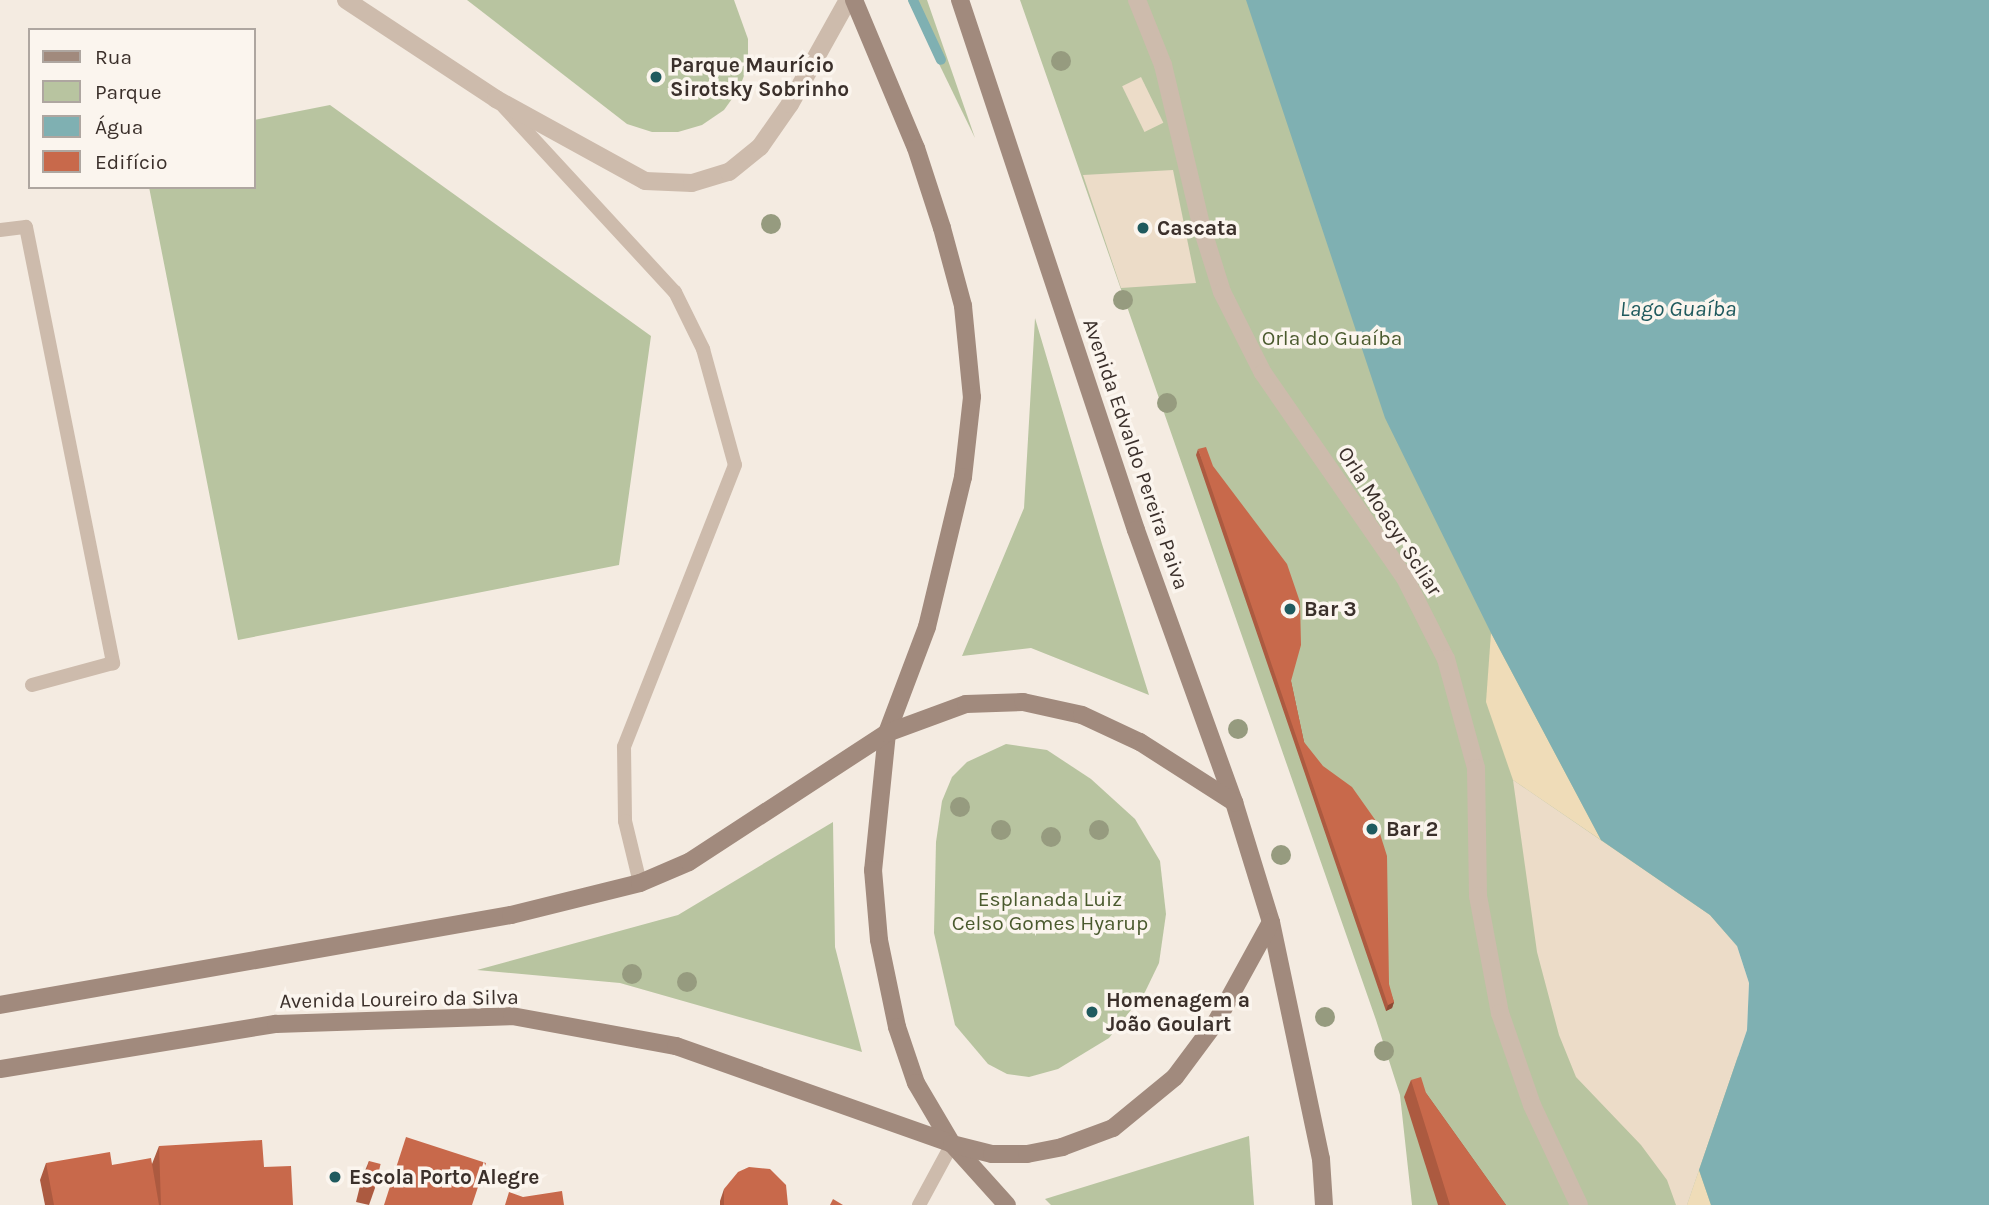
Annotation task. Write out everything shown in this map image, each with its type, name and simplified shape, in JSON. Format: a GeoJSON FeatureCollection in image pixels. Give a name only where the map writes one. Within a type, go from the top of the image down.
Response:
{"type":"FeatureCollection","features":[{"type":"Feature","properties":{"kind":"main road"},"geometry":{"type":"LineString","coordinates":[[854,0],[916,148],[942,228],[963,306],[972,397],[963,477],[927,627],[887,733],[873,870],[878,940],[897,1027],[916,1083],[952,1144],[1007,1205]]}},
{"type":"Feature","properties":{"kind":"main road","name":"Avenida Edvaldo Pereira Paiva"},"geometry":{"type":"LineString","coordinates":[[960,0],[1136,530],[1234,802],[1271,922],[1321,1159],[1324,1205]]}},
{"type":"Feature","properties":{"kind":"main road"},"geometry":{"type":"LineString","coordinates":[[0,1005],[510,915],[640,883],[689,862],[887,733],[966,704],[1023,702],[1082,715],[1140,742],[1234,802]]}},
{"type":"Feature","properties":{"kind":"main road","name":"Avenida Loureiro da Silva"},"geometry":{"type":"LineString","coordinates":[[0,1069],[276,1024],[512,1016],[676,1046],[952,1144],[992,1154],[1027,1154],[1062,1147],[1113,1128],[1175,1076],[1198,1047],[1271,922]]}},
{"type":"Feature","properties":{"kind":"street"},"geometry":{"type":"LineString","coordinates":[[346,0],[496,99],[645,181],[692,183],[729,172],[760,147],[790,104],[848,0]]}},
{"type":"Feature","properties":{"kind":"street","name":"Orla Moacyr Scliar"},"geometry":{"type":"LineString","coordinates":[[1137,0],[1163,65],[1201,225],[1223,292],[1263,373],[1405,578],[1446,659],[1476,768],[1478,896],[1500,1013],[1532,1105],[1579,1205]]}},
{"type":"Feature","properties":{"kind":"lane"},"geometry":{"type":"LineString","coordinates":[[496,99],[675,292],[703,349],[735,465],[624,747],[625,821],[640,883]]}},
{"type":"Feature","properties":{"kind":"lane"},"geometry":{"type":"LineString","coordinates":[[0,230],[26,228],[113,663],[32,685]]}},
{"type":"Feature","properties":{"kind":"lane"},"geometry":{"type":"LineString","coordinates":[[919,1205],[952,1144]]}},
{"type":"Feature","properties":{"kind":"green space","name":"Parque Maurício Sirotsky Sobrinho"},"geometry":{"type":"Polygon","coordinates":[[[467,0],[734,0],[748,39],[748,65],[739,89],[724,110],[702,125],[678,132],[652,132],[627,124],[467,0]]]}},
{"type":"Feature","properties":{"kind":"green space"},"geometry":{"type":"Polygon","coordinates":[[[908,0],[927,0],[975,138],[908,0]]]}},
{"type":"Feature","properties":{"kind":"green space","name":"Orla do Guaíba"},"geometry":{"type":"Polygon","coordinates":[[[1020,0],[1307,0],[1663,882],[1711,915],[1737,946],[1739,1205],[1412,1205],[1400,1095],[1376,1020],[1020,0]]]}},
{"type":"Feature","properties":{"kind":"green space"},"geometry":{"type":"Polygon","coordinates":[[[330,105],[651,336],[619,565],[238,640],[149,189],[256,189],[256,120],[330,105]]]}},
{"type":"Feature","properties":{"kind":"green space"},"geometry":{"type":"Polygon","coordinates":[[[1035,318],[1149,695],[1031,648],[962,656],[1024,508],[1035,318]]]}},
{"type":"Feature","properties":{"kind":"green space","name":"Esplanada Luiz Celso Gomes Hyarup"},"geometry":{"type":"Polygon","coordinates":[[[1006,744],[1047,750],[1091,779],[1135,819],[1160,861],[1166,914],[1159,963],[1145,992],[1109,1038],[1058,1069],[1029,1077],[1007,1074],[988,1064],[955,1025],[934,933],[936,842],[942,801],[952,777],[967,762],[1006,744]]]}},
{"type":"Feature","properties":{"kind":"green space"},"geometry":{"type":"Polygon","coordinates":[[[833,822],[835,947],[862,1052],[620,983],[477,970],[678,915],[833,822]]]}},
{"type":"Feature","properties":{"kind":"green space"},"geometry":{"type":"Polygon","coordinates":[[[1249,1136],[1254,1205],[1051,1205],[1045,1199],[1249,1136]]]}},
{"type":"Feature","properties":{"kind":"sand"},"geometry":{"type":"Polygon","coordinates":[[[1491,633],[1601,840],[1513,780],[1486,702],[1491,633]]]}},
{"type":"Feature","properties":{"kind":"sand"},"geometry":{"type":"Polygon","coordinates":[[[1699,1170],[1711,1205],[1687,1205],[1699,1170]]]}},
{"type":"Feature","properties":{"kind":"shaded area"},"geometry":{"type":"Polygon","coordinates":[[[1141,77],[1163,123],[1144,132],[1122,86],[1141,77]]]}},
{"type":"Feature","properties":{"kind":"shaded area","name":"Cascata"},"geometry":{"type":"Polygon","coordinates":[[[1173,170],[1196,283],[1121,288],[1083,175],[1173,170]]]}},
{"type":"Feature","properties":{"kind":"shaded area"},"geometry":{"type":"Polygon","coordinates":[[[1513,780],[1710,915],[1737,946],[1749,983],[1747,1030],[1687,1205],[1676,1205],[1667,1180],[1641,1145],[1576,1077],[1559,1035],[1537,952],[1513,780]]]}},
{"type":"Feature","properties":{"kind":"water","name":"Lago Guaíba"},"geometry":{"type":"Polygon","coordinates":[[[1246,0],[1989,0],[1989,1205],[1711,1205],[1699,1170],[1747,1030],[1749,983],[1737,946],[1710,915],[1601,840],[1491,633],[1385,418],[1246,0]]]}},
{"type":"Feature","properties":{"kind":"building"},"geometry":{"type":"Polygon","coordinates":[[[1206,447],[1213,466],[1287,564],[1300,602],[1301,645],[1291,681],[1304,742],[1323,766],[1352,787],[1376,821],[1387,856],[1389,984],[1394,1002],[1388,1005],[1198,449],[1206,447]]]}},
{"type":"Feature","properties":{"kind":"building"},"geometry":{"type":"Polygon","coordinates":[[[1421,1077],[1426,1093],[1506,1205],[1450,1205],[1411,1080],[1421,1077]]]}},
{"type":"Feature","properties":{"kind":"building"},"geometry":{"type":"Polygon","coordinates":[[[406,1137],[486,1163],[472,1205],[384,1205],[406,1137]]]}},
{"type":"Feature","properties":{"kind":"building"},"geometry":{"type":"Polygon","coordinates":[[[262,1140],[264,1167],[291,1166],[293,1205],[161,1205],[159,1146],[262,1140]]]}},
{"type":"Feature","properties":{"kind":"building"},"geometry":{"type":"Polygon","coordinates":[[[110,1152],[112,1165],[151,1158],[159,1205],[54,1205],[46,1163],[110,1152]]]}},
{"type":"Feature","properties":{"kind":"building"},"geometry":{"type":"Polygon","coordinates":[[[369,1161],[381,1164],[375,1187],[363,1184],[369,1161]]]}},
{"type":"Feature","properties":{"kind":"building"},"geometry":{"type":"Polygon","coordinates":[[[749,1167],[770,1169],[786,1185],[788,1205],[724,1205],[724,1189],[738,1172],[749,1167]]]}},
{"type":"Feature","properties":{"kind":"building"},"geometry":{"type":"Polygon","coordinates":[[[562,1191],[564,1205],[505,1205],[509,1192],[523,1197],[562,1191]]]}},
{"type":"Feature","properties":{"kind":"building"},"geometry":{"type":"Polygon","coordinates":[[[833,1199],[843,1205],[830,1205],[833,1199]]]}},
{"type":"Feature","properties":{"kind":"waterway"},"geometry":{"type":"LineString","coordinates":[[913,0],[941,60]]}},
{"type":"Feature","properties":{"kind":"place","name":"Parque Maurício Sirotsky Sobrinho"},"geometry":{"type":"Point","coordinates":[656,77]}},
{"type":"Feature","properties":{"kind":"place","name":"Cascata"},"geometry":{"type":"Point","coordinates":[1143,228]}},
{"type":"Feature","properties":{"kind":"place","name":"Bar 3"},"geometry":{"type":"Point","coordinates":[1290,609]}},
{"type":"Feature","properties":{"kind":"place","name":"Bar 2"},"geometry":{"type":"Point","coordinates":[1372,829]}},
{"type":"Feature","properties":{"kind":"place","name":"Homenagem a João Goulart"},"geometry":{"type":"Point","coordinates":[1092,1012]}},
{"type":"Feature","properties":{"kind":"place","name":"Escola Porto Alegre"},"geometry":{"type":"Point","coordinates":[335,1177]}}]}
